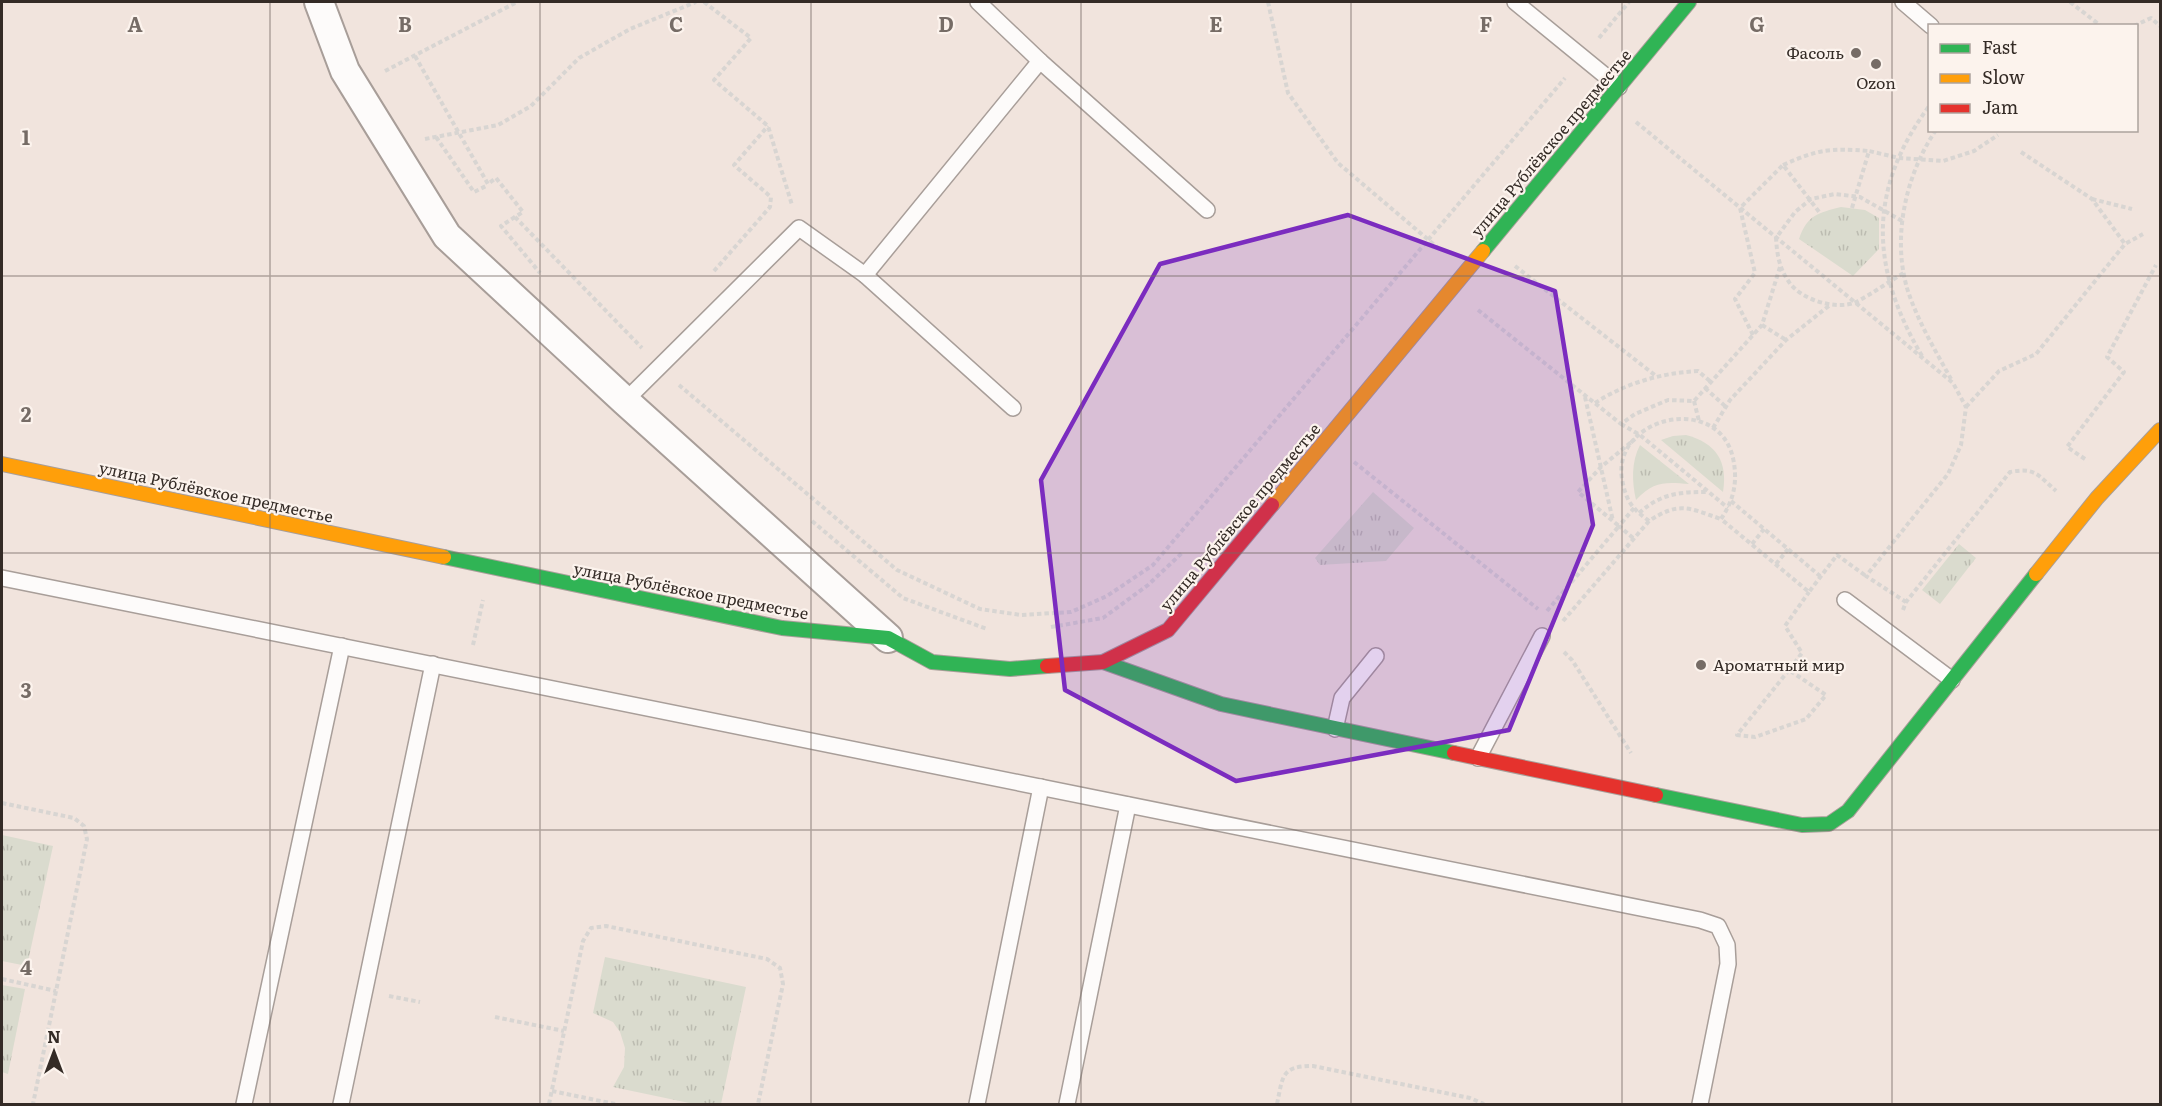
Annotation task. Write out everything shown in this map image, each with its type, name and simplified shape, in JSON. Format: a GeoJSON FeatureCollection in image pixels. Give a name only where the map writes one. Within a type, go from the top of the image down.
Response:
{"type":"FeatureCollection","features":[{"type":"Feature","properties":{"kind":"street"},"geometry":{"type":"LineString","coordinates":[[320,2],[345,71],[447,236],[625,401],[888,638]]}},
{"type":"Feature","properties":{"kind":"street","name":"улица Рублёвское предместье"},"geometry":{"type":"LineString","coordinates":[[2,464],[782,628],[888,638],[932,662],[1010,669],[1103,662],[1168,630],[1689,2]]}},
{"type":"Feature","properties":{"kind":"street"},"geometry":{"type":"LineString","coordinates":[[1103,662],[1221,704],[1802,825],[1828,824],[1848,811],[2097,498],[2160,430]]}},
{"type":"Feature","properties":{"kind":"lane"},"geometry":{"type":"LineString","coordinates":[[978,2],[1040,61],[1207,210]]}},
{"type":"Feature","properties":{"kind":"lane"},"geometry":{"type":"LineString","coordinates":[[1515,2],[1619,87]]}},
{"type":"Feature","properties":{"kind":"lane"},"geometry":{"type":"LineString","coordinates":[[1903,2],[1929,24]]}},
{"type":"Feature","properties":{"kind":"lane"},"geometry":{"type":"LineString","coordinates":[[865,275],[1040,61]]}},
{"type":"Feature","properties":{"kind":"lane"},"geometry":{"type":"LineString","coordinates":[[625,401],[799,228],[865,275],[1013,408]]}},
{"type":"Feature","properties":{"kind":"lane"},"geometry":{"type":"LineString","coordinates":[[2,578],[1700,920],[1718,926],[1727,945],[1728,964],[1700,1104]]}},
{"type":"Feature","properties":{"kind":"lane"},"geometry":{"type":"LineString","coordinates":[[1845,600],[1952,680]]}},
{"type":"Feature","properties":{"kind":"lane"},"geometry":{"type":"LineString","coordinates":[[1478,758],[1542,636]]}},
{"type":"Feature","properties":{"kind":"lane"},"geometry":{"type":"LineString","coordinates":[[244,1104],[342,646]]}},
{"type":"Feature","properties":{"kind":"lane"},"geometry":{"type":"LineString","coordinates":[[1335,729],[1342,698],[1376,656]]}},
{"type":"Feature","properties":{"kind":"lane"},"geometry":{"type":"LineString","coordinates":[[341,1104],[433,664]]}},
{"type":"Feature","properties":{"kind":"lane"},"geometry":{"type":"LineString","coordinates":[[977,1104],[1041,787]]}},
{"type":"Feature","properties":{"kind":"lane"},"geometry":{"type":"LineString","coordinates":[[1067,1104],[1128,805]]}},
{"type":"Feature","properties":{"kind":"path"},"geometry":{"type":"LineString","coordinates":[[355,87],[517,2]]}},
{"type":"Feature","properties":{"kind":"path"},"geometry":{"type":"LineString","coordinates":[[391,145],[498,125],[531,106],[579,58],[630,29],[696,2]]}},
{"type":"Feature","properties":{"kind":"path"},"geometry":{"type":"LineString","coordinates":[[704,2],[751,38],[714,80],[768,126],[799,228]]}},
{"type":"Feature","properties":{"kind":"path"},"geometry":{"type":"LineString","coordinates":[[1268,2],[1288,93],[1338,163],[1439,248],[1432,256]]}},
{"type":"Feature","properties":{"kind":"path"},"geometry":{"type":"LineString","coordinates":[[674,393],[678,384],[897,570],[980,609],[1021,615],[1071,612],[1107,596],[1153,565],[1629,2]]}},
{"type":"Feature","properties":{"kind":"path"},"geometry":{"type":"LineString","coordinates":[[2070,2],[2098,24]]}},
{"type":"Feature","properties":{"kind":"path"},"geometry":{"type":"LineString","coordinates":[[2138,24],[2151,18],[2160,26]]}},
{"type":"Feature","properties":{"kind":"path"},"geometry":{"type":"LineString","coordinates":[[415,56],[488,184]]}},
{"type":"Feature","properties":{"kind":"path"},"geometry":{"type":"LineString","coordinates":[[1924,360],[1907,330],[1885,268],[1884,210],[1886,195],[1899,158],[1911,133],[1928,107]]}},
{"type":"Feature","properties":{"kind":"path"},"geometry":{"type":"LineString","coordinates":[[1631,118],[1953,383]]}},
{"type":"Feature","properties":{"kind":"path"},"geometry":{"type":"LineString","coordinates":[[707,279],[770,207],[771,197],[734,165],[768,126]]}},
{"type":"Feature","properties":{"kind":"path"},"geometry":{"type":"LineString","coordinates":[[1935,132],[1920,158],[1907,196],[1902,221],[1904,273],[1907,288],[1921,324],[1966,407]]}},
{"type":"Feature","properties":{"kind":"path"},"geometry":{"type":"LineString","coordinates":[[1740,208],[1783,165],[1810,153],[1835,148],[1869,151],[1899,158],[1943,161],[1974,151],[1998,135]]}},
{"type":"Feature","properties":{"kind":"path"},"geometry":{"type":"LineString","coordinates":[[436,137],[474,192],[496,178],[524,212],[501,226],[544,279]]}},
{"type":"Feature","properties":{"kind":"path"},"geometry":{"type":"LineString","coordinates":[[1852,208],[1869,151]]}},
{"type":"Feature","properties":{"kind":"path"},"geometry":{"type":"LineString","coordinates":[[2020,152],[2092,199],[2132,209]]}},
{"type":"Feature","properties":{"kind":"path"},"geometry":{"type":"LineString","coordinates":[[1783,165],[1820,213]]}},
{"type":"Feature","properties":{"kind":"path"},"geometry":{"type":"LineString","coordinates":[[1902,221],[1856,196],[1835,194],[1810,200],[1795,212],[1776,238],[1780,267],[1790,285],[1819,303],[1854,303],[1904,273]]}},
{"type":"Feature","properties":{"kind":"path"},"geometry":{"type":"LineString","coordinates":[[2092,199],[2126,244]]}},
{"type":"Feature","properties":{"kind":"path"},"geometry":{"type":"LineString","coordinates":[[1740,208],[1755,273],[1735,299],[1753,335]]}},
{"type":"Feature","properties":{"kind":"path"},"geometry":{"type":"LineString","coordinates":[[515,217],[645,351],[638,351]]}},
{"type":"Feature","properties":{"kind":"path"},"geometry":{"type":"LineString","coordinates":[[1866,576],[1948,474],[1961,445],[1966,407],[1999,371],[2036,354],[2126,244],[2143,234]]}},
{"type":"Feature","properties":{"kind":"path"},"geometry":{"type":"LineString","coordinates":[[1512,264],[1656,376]]}},
{"type":"Feature","properties":{"kind":"path"},"geometry":{"type":"LineString","coordinates":[[2088,460],[2067,447],[2124,372],[2107,357],[2156,265]]}},
{"type":"Feature","properties":{"kind":"path"},"geometry":{"type":"LineString","coordinates":[[1694,401],[1762,325],[1780,267]]}},
{"type":"Feature","properties":{"kind":"path"},"geometry":{"type":"LineString","coordinates":[[1713,428],[1730,400],[1786,340],[1830,304]]}},
{"type":"Feature","properties":{"kind":"path"},"geometry":{"type":"LineString","coordinates":[[1476,309],[1585,396],[1640,435],[1728,508]]}},
{"type":"Feature","properties":{"kind":"path"},"geometry":{"type":"LineString","coordinates":[[1762,325],[1786,340]]}},
{"type":"Feature","properties":{"kind":"path"},"geometry":{"type":"LineString","coordinates":[[1595,403],[1612,392],[1656,376],[1698,371],[1711,382]]}},
{"type":"Feature","properties":{"kind":"path"},"geometry":{"type":"LineString","coordinates":[[1705,388],[1726,407]]}},
{"type":"Feature","properties":{"kind":"path"},"geometry":{"type":"LineString","coordinates":[[1585,396],[1613,522]]}},
{"type":"Feature","properties":{"kind":"path"},"geometry":{"type":"LineString","coordinates":[[1622,424],[1635,414],[1668,400],[1694,401]]}},
{"type":"Feature","properties":{"kind":"path"},"geometry":{"type":"LineString","coordinates":[[1694,401],[1699,421]]}},
{"type":"Feature","properties":{"kind":"path"},"geometry":{"type":"LineString","coordinates":[[1633,538],[1578,492],[1600,467],[1640,435],[1663,421],[1681,419],[1699,421],[1722,436],[1732,453],[1737,472],[1735,490],[1721,519]]}},
{"type":"Feature","properties":{"kind":"path"},"geometry":{"type":"LineString","coordinates":[[1635,439],[1625,455],[1622,474],[1625,492],[1634,508],[1649,521]]}},
{"type":"Feature","properties":{"kind":"path"},"geometry":{"type":"LineString","coordinates":[[1350,460],[1544,615],[1634,508]]}},
{"type":"Feature","properties":{"kind":"path"},"geometry":{"type":"LineString","coordinates":[[1902,612],[1906,602],[2010,472],[2025,469],[2038,474],[2061,496]]}},
{"type":"Feature","properties":{"kind":"path"},"geometry":{"type":"LineString","coordinates":[[1639,513],[1656,500],[1677,492],[1708,492]]}},
{"type":"Feature","properties":{"kind":"path"},"geometry":{"type":"LineString","coordinates":[[1731,501],[1821,576]]}},
{"type":"Feature","properties":{"kind":"path"},"geometry":{"type":"LineString","coordinates":[[1559,627],[1649,521],[1662,512],[1676,507],[1692,509],[1721,519],[1809,592]]}},
{"type":"Feature","properties":{"kind":"path"},"geometry":{"type":"LineString","coordinates":[[803,513],[903,598],[987,629],[998,629]]}},
{"type":"Feature","properties":{"kind":"path"},"geometry":{"type":"LineString","coordinates":[[1752,544],[1764,529]]}},
{"type":"Feature","properties":{"kind":"path"},"geometry":{"type":"LineString","coordinates":[[1044,629],[1103,618],[1148,585],[1189,547]]}},
{"type":"Feature","properties":{"kind":"path"},"geometry":{"type":"LineString","coordinates":[[1776,564],[1788,549]]}},
{"type":"Feature","properties":{"kind":"path"},"geometry":{"type":"LineString","coordinates":[[1789,670],[1826,695],[1806,719],[1755,736],[1737,735],[1802,653],[1785,627],[1837,555],[1906,602]]}},
{"type":"Feature","properties":{"kind":"path"},"geometry":{"type":"LineString","coordinates":[[467,672],[491,567]]}},
{"type":"Feature","properties":{"kind":"path"},"geometry":{"type":"LineString","coordinates":[[1559,648],[1572,660],[1636,761]]}},
{"type":"Feature","properties":{"kind":"path"},"geometry":{"type":"LineString","coordinates":[[2,803],[74,818],[84,826],[87,839],[33,1104]]}},
{"type":"Feature","properties":{"kind":"path"},"geometry":{"type":"LineString","coordinates":[[549,1104],[583,941],[591,928],[606,926],[768,959],[780,968],[783,984],[758,1104]]}},
{"type":"Feature","properties":{"kind":"path"},"geometry":{"type":"LineString","coordinates":[[2,979],[56,991]]}},
{"type":"Feature","properties":{"kind":"path"},"geometry":{"type":"LineString","coordinates":[[495,1017],[564,1032]]}},
{"type":"Feature","properties":{"kind":"path"},"geometry":{"type":"LineString","coordinates":[[1277,1104],[1284,1074],[1295,1066],[1313,1066],[1470,1098],[1484,1104]]}},
{"type":"Feature","properties":{"kind":"path"},"geometry":{"type":"LineString","coordinates":[[552,1091],[615,1104]]}},
{"type":"Feature","properties":{"kind":"highlighted area"},"geometry":{"type":"Polygon","coordinates":[[[1348,215],[1555,291],[1593,525],[1509,730],[1236,781],[1065,690],[1041,480],[1160,264],[1348,215]]]}},
{"type":"Feature","properties":{"kind":"green space"},"geometry":{"type":"Polygon","coordinates":[[[1841,207],[1865,210],[1879,218],[1879,249],[1853,276],[1799,239],[1802,231],[1814,216],[1841,207]]]}},
{"type":"Feature","properties":{"kind":"green space"},"geometry":{"type":"Polygon","coordinates":[[[1686,435],[1705,443],[1718,455],[1724,471],[1723,492],[1661,440],[1686,435]]]}},
{"type":"Feature","properties":{"kind":"green space"},"geometry":{"type":"Polygon","coordinates":[[[1640,445],[1689,484],[1660,484],[1648,489],[1636,500],[1633,472],[1640,445]]]}},
{"type":"Feature","properties":{"kind":"green space"},"geometry":{"type":"Polygon","coordinates":[[[1373,492],[1414,528],[1386,561],[1320,565],[1315,558],[1373,492]]]}},
{"type":"Feature","properties":{"kind":"green space"},"geometry":{"type":"Polygon","coordinates":[[[1959,544],[1976,558],[1940,604],[1922,590],[1959,544]]]}},
{"type":"Feature","properties":{"kind":"green space"},"geometry":{"type":"Polygon","coordinates":[[[2,835],[53,846],[27,966],[2,961],[2,835]]]}},
{"type":"Feature","properties":{"kind":"green space"},"geometry":{"type":"Polygon","coordinates":[[[605,957],[746,987],[721,1104],[694,1104],[613,1087],[624,1067],[625,1048],[620,1032],[613,1022],[593,1013],[605,957]]]}},
{"type":"Feature","properties":{"kind":"green space"},"geometry":{"type":"Polygon","coordinates":[[[2,985],[25,989],[8,1074],[2,1072],[2,985]]]}},
{"type":"Feature","properties":{"kind":"traffic: fast"},"geometry":{"type":"LineString","coordinates":[[1483,251],[1689,2]]}},
{"type":"Feature","properties":{"kind":"traffic: fast"},"geometry":{"type":"LineString","coordinates":[[444,557],[782,628],[888,638],[932,662],[1010,669],[1047,666]]}},
{"type":"Feature","properties":{"kind":"traffic: fast"},"geometry":{"type":"LineString","coordinates":[[1656,795],[1802,825],[1829,824],[1848,811],[2036,574]]}},
{"type":"Feature","properties":{"kind":"traffic: fast"},"geometry":{"type":"LineString","coordinates":[[1103,662],[1221,704],[1454,753]]}},
{"type":"Feature","properties":{"kind":"traffic: slow"},"geometry":{"type":"LineString","coordinates":[[1272,505],[1483,251]]}},
{"type":"Feature","properties":{"kind":"traffic: slow"},"geometry":{"type":"LineString","coordinates":[[2036,574],[2097,498],[2160,430]]}},
{"type":"Feature","properties":{"kind":"traffic: slow"},"geometry":{"type":"LineString","coordinates":[[2,464],[444,557]]}},
{"type":"Feature","properties":{"kind":"traffic: jam"},"geometry":{"type":"LineString","coordinates":[[1047,666],[1103,662],[1168,630],[1272,505]]}},
{"type":"Feature","properties":{"kind":"traffic: jam"},"geometry":{"type":"LineString","coordinates":[[1454,753],[1656,795]]}},
{"type":"Feature","properties":{"kind":"place","name":"Фасоль"},"geometry":{"type":"Point","coordinates":[1856,53]}},
{"type":"Feature","properties":{"kind":"place","name":"Ozon"},"geometry":{"type":"Point","coordinates":[1876,64]}},
{"type":"Feature","properties":{"kind":"place","name":"Ароматный мир"},"geometry":{"type":"Point","coordinates":[1701,665]}}]}
